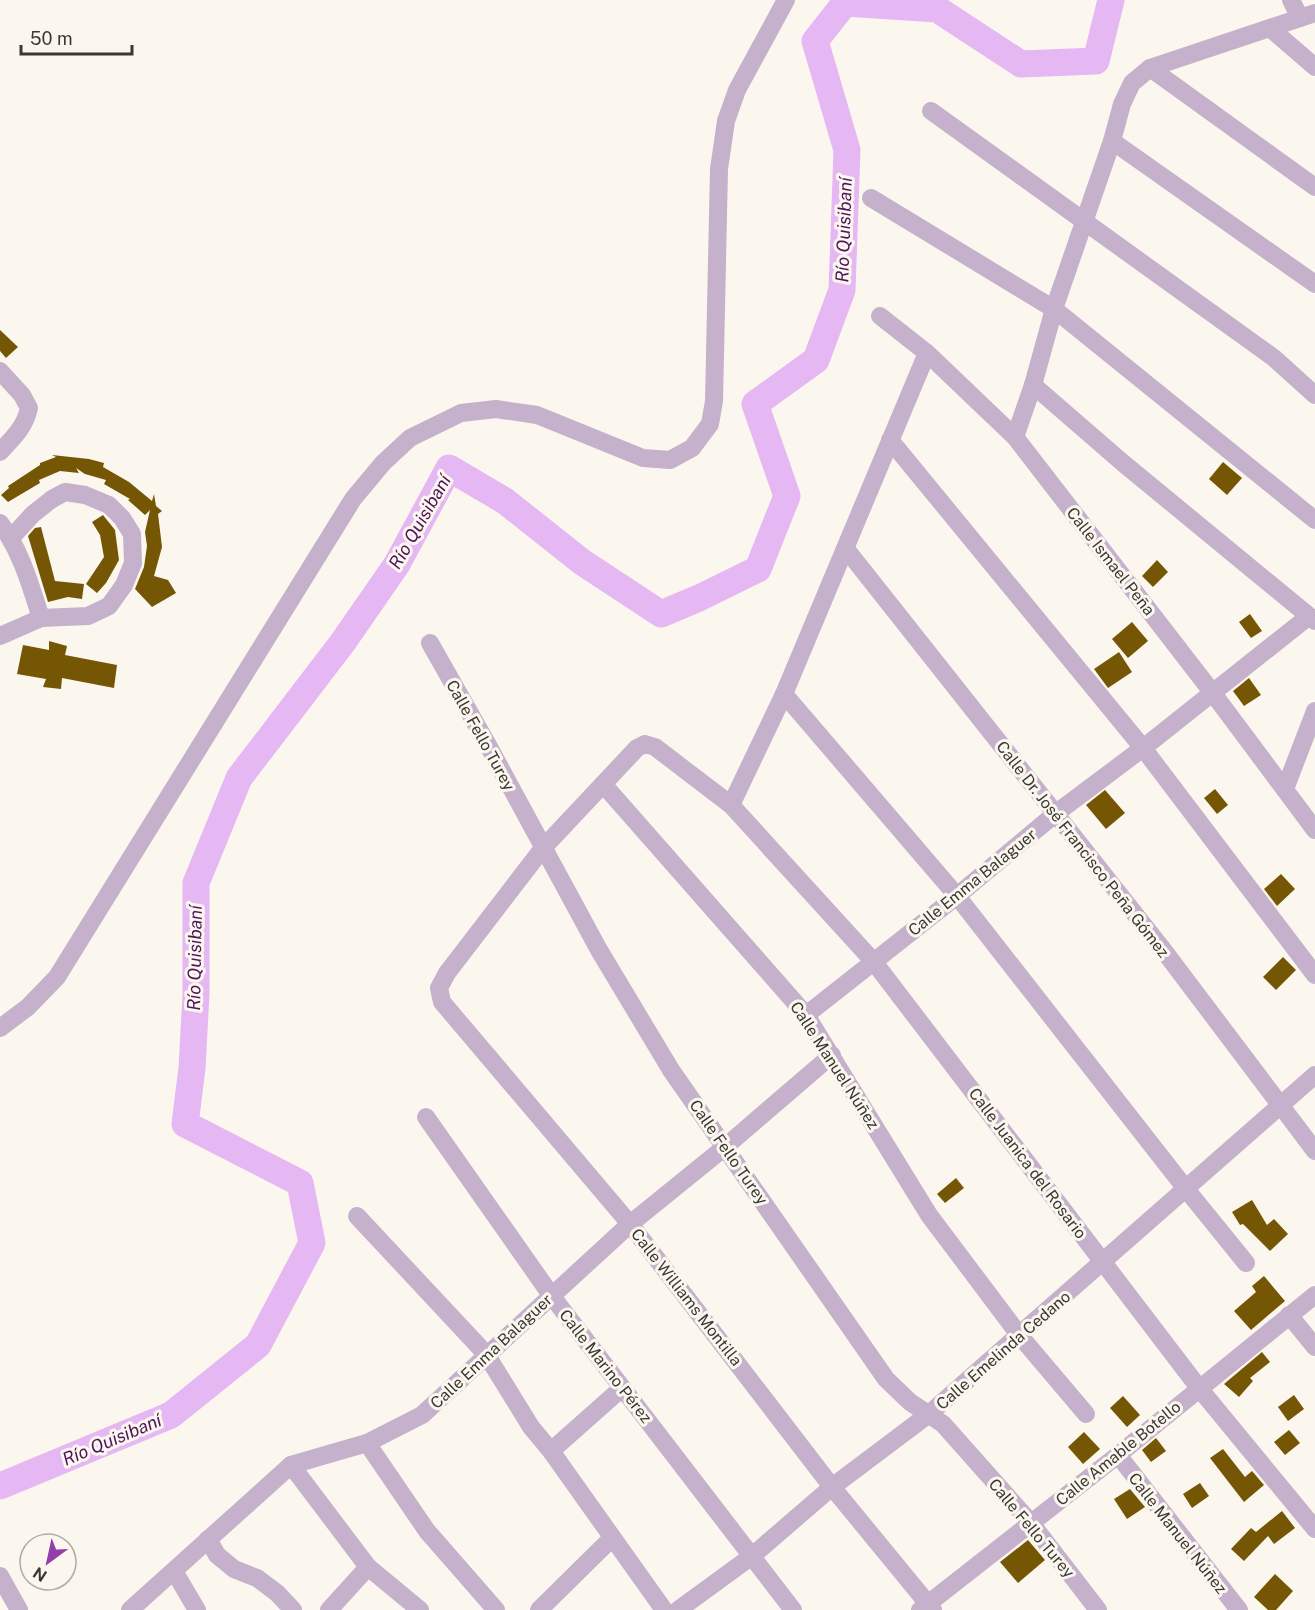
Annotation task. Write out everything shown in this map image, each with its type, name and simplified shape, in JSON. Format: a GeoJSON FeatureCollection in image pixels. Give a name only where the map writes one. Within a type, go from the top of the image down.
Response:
{"type":"FeatureCollection","features":[{"type":"Feature","properties":{"kind":"street"},"geometry":{"type":"LineString","coordinates":[[0,1028],[28,1007],[57,977],[353,499],[383,463],[410,438],[461,413],[496,409],[537,415],[643,458],[670,460],[692,448],[710,424],[714,401],[719,169],[726,121],[737,90],[786,0]]}},
{"type":"Feature","properties":{"kind":"street"},"geometry":{"type":"LineString","coordinates":[[1015,437],[1033,385],[1054,309],[1112,141],[1122,104],[1132,83],[1150,68],[1308,16],[1291,0]]}},
{"type":"Feature","properties":{"kind":"street"},"geometry":{"type":"LineString","coordinates":[[1270,28],[1315,68]]}},
{"type":"Feature","properties":{"kind":"street"},"geometry":{"type":"LineString","coordinates":[[1150,68],[1315,187]]}},
{"type":"Feature","properties":{"kind":"street"},"geometry":{"type":"LineString","coordinates":[[931,111],[1083,223],[1274,358],[1315,395]]}},
{"type":"Feature","properties":{"kind":"street"},"geometry":{"type":"LineString","coordinates":[[1112,141],[1315,284]]}},
{"type":"Feature","properties":{"kind":"street"},"geometry":{"type":"LineString","coordinates":[[871,198],[1054,309],[1315,519]]}},
{"type":"Feature","properties":{"kind":"street","name":"Calle Ismael Peña"},"geometry":{"type":"LineString","coordinates":[[880,316],[927,353],[1015,437],[1212,692],[1315,830]]}},
{"type":"Feature","properties":{"kind":"street"},"geometry":{"type":"LineString","coordinates":[[730,805],[784,694],[927,353]]}},
{"type":"Feature","properties":{"kind":"street"},"geometry":{"type":"LineString","coordinates":[[0,371],[22,395],[29,408],[21,429],[0,452]]}},
{"type":"Feature","properties":{"kind":"street"},"geometry":{"type":"LineString","coordinates":[[1033,385],[1312,619]]}},
{"type":"Feature","properties":{"kind":"street"},"geometry":{"type":"LineString","coordinates":[[890,440],[1143,748],[1315,975]]}},
{"type":"Feature","properties":{"kind":"street"},"geometry":{"type":"LineString","coordinates":[[0,636],[41,618],[88,616],[109,606],[124,585],[133,563],[132,534],[122,518],[109,505],[85,495],[65,492],[52,499],[33,514],[11,538]]}},
{"type":"Feature","properties":{"kind":"street"},"geometry":{"type":"LineString","coordinates":[[0,523],[11,538],[27,573],[41,618]]}},
{"type":"Feature","properties":{"kind":"street","name":"Calle Dr. José Francisco Peña Gómez"},"geometry":{"type":"LineString","coordinates":[[846,549],[1161,947],[1315,1151]]}},
{"type":"Feature","properties":{"kind":"street","name":"Calle Emma Balaguer"},"geometry":{"type":"LineString","coordinates":[[806,1014],[957,896],[1055,814],[1143,748],[1212,692],[1312,619]]}},
{"type":"Feature","properties":{"kind":"street","name":"Calle Fello Turey"},"geometry":{"type":"LineString","coordinates":[[430,643],[599,950],[671,1070],[886,1378],[910,1402],[943,1424],[1031,1523],[1098,1610]]}},
{"type":"Feature","properties":{"kind":"street"},"geometry":{"type":"LineString","coordinates":[[784,694],[957,896],[1246,1263]]}},
{"type":"Feature","properties":{"kind":"street"},"geometry":{"type":"LineString","coordinates":[[1285,789],[1315,711]]}},
{"type":"Feature","properties":{"kind":"street","name":"Calle Juanica del Rosario"},"geometry":{"type":"LineString","coordinates":[[603,784],[637,748],[645,744],[655,747],[730,805],[874,962],[1199,1388],[1315,1529]]}},
{"type":"Feature","properties":{"kind":"street"},"geometry":{"type":"LineString","coordinates":[[543,848],[603,784]]}},
{"type":"Feature","properties":{"kind":"street","name":"Calle Manuel Núñez"},"geometry":{"type":"LineString","coordinates":[[603,784],[806,1014],[929,1215],[1020,1336],[1086,1414]]}},
{"type":"Feature","properties":{"kind":"street","name":"Calle Williams Montilla"},"geometry":{"type":"LineString","coordinates":[[543,848],[447,973],[439,988],[442,1002],[630,1224],[927,1608]]}},
{"type":"Feature","properties":{"kind":"street","name":"Calle Emma Balaguer"},"geometry":{"type":"LineString","coordinates":[[130,1610],[291,1465],[367,1443],[422,1415],[630,1224],[725,1147],[832,1055]]}},
{"type":"Feature","properties":{"kind":"street","name":"Calle Emelinda Cedano"},"geometry":{"type":"LineString","coordinates":[[678,1610],[752,1556],[832,1487],[929,1414],[1315,1075]]}},
{"type":"Feature","properties":{"kind":"street","name":"Calle Marino Pérez"},"geometry":{"type":"LineString","coordinates":[[426,1117],[551,1295],[793,1610]]}},
{"type":"Feature","properties":{"kind":"street"},"geometry":{"type":"LineString","coordinates":[[357,1216],[486,1354],[531,1427],[551,1451],[664,1610]]}},
{"type":"Feature","properties":{"kind":"street","name":"Calle Amable Botello"},"geometry":{"type":"LineString","coordinates":[[927,1608],[1315,1295]]}},
{"type":"Feature","properties":{"kind":"street"},"geometry":{"type":"LineString","coordinates":[[1289,1315],[1315,1347]]}},
{"type":"Feature","properties":{"kind":"street"},"geometry":{"type":"LineString","coordinates":[[551,1451],[622,1388]]}},
{"type":"Feature","properties":{"kind":"street"},"geometry":{"type":"LineString","coordinates":[[367,1443],[428,1531],[496,1610]]}},
{"type":"Feature","properties":{"kind":"street","name":"Calle Manuel Núñez"},"geometry":{"type":"LineString","coordinates":[[1118,1455],[1239,1610]]}},
{"type":"Feature","properties":{"kind":"street"},"geometry":{"type":"LineString","coordinates":[[291,1465],[368,1567],[420,1610]]}},
{"type":"Feature","properties":{"kind":"street"},"geometry":{"type":"LineString","coordinates":[[208,1539],[218,1555],[234,1569],[257,1578],[277,1593],[293,1610]]}},
{"type":"Feature","properties":{"kind":"street"},"geometry":{"type":"LineString","coordinates":[[539,1610],[612,1539]]}},
{"type":"Feature","properties":{"kind":"street"},"geometry":{"type":"LineString","coordinates":[[329,1610],[368,1567]]}},
{"type":"Feature","properties":{"kind":"street"},"geometry":{"type":"LineString","coordinates":[[174,1571],[197,1610]]}},
{"type":"Feature","properties":{"kind":"street"},"geometry":{"type":"LineString","coordinates":[[0,1576],[19,1610]]}},
{"type":"Feature","properties":{"kind":"building"},"geometry":{"type":"Polygon","coordinates":[[[0,330],[18,347],[6,358],[0,351],[0,330]]]}},
{"type":"Feature","properties":{"kind":"building"},"geometry":{"type":"Polygon","coordinates":[[[52,455],[104,463],[103,467],[129,482],[152,501],[154,494],[156,506],[162,511],[158,514],[162,547],[154,576],[168,580],[176,593],[152,607],[135,589],[144,567],[147,546],[145,532],[150,510],[145,515],[128,500],[130,499],[104,484],[106,480],[85,474],[76,468],[79,473],[60,471],[39,480],[40,483],[8,502],[1,495],[9,488],[8,486],[40,463],[56,457],[52,455]]]}},
{"type":"Feature","properties":{"kind":"building"},"geometry":{"type":"Polygon","coordinates":[[[1223,462],[1242,478],[1227,495],[1209,479],[1223,462]]]}},
{"type":"Feature","properties":{"kind":"building"},"geometry":{"type":"Polygon","coordinates":[[[103,515],[115,530],[119,560],[106,583],[97,593],[86,584],[104,557],[100,535],[92,522],[103,515]]]}},
{"type":"Feature","properties":{"kind":"building"},"geometry":{"type":"Polygon","coordinates":[[[41,527],[55,581],[84,584],[82,599],[68,597],[48,602],[28,536],[35,528],[41,527]]]}},
{"type":"Feature","properties":{"kind":"building"},"geometry":{"type":"Polygon","coordinates":[[[1157,560],[1168,572],[1153,587],[1142,576],[1157,560]]]}},
{"type":"Feature","properties":{"kind":"building"},"geometry":{"type":"Polygon","coordinates":[[[1250,614],[1262,631],[1251,638],[1239,622],[1250,614]]]}},
{"type":"Feature","properties":{"kind":"building"},"geometry":{"type":"Polygon","coordinates":[[[1132,622],[1148,641],[1128,658],[1112,639],[1132,622]]]}},
{"type":"Feature","properties":{"kind":"building"},"geometry":{"type":"Polygon","coordinates":[[[49,641],[67,646],[65,655],[117,665],[114,688],[62,678],[61,689],[43,687],[46,679],[17,674],[23,645],[49,650],[49,641]]]}},
{"type":"Feature","properties":{"kind":"building"},"geometry":{"type":"Polygon","coordinates":[[[1119,652],[1132,672],[1108,688],[1094,669],[1119,652]]]}},
{"type":"Feature","properties":{"kind":"building"},"geometry":{"type":"Polygon","coordinates":[[[1249,678],[1261,695],[1244,706],[1233,691],[1249,678]]]}},
{"type":"Feature","properties":{"kind":"building"},"geometry":{"type":"Polygon","coordinates":[[[1215,789],[1228,805],[1217,814],[1204,798],[1215,789]]]}},
{"type":"Feature","properties":{"kind":"building"},"geometry":{"type":"Polygon","coordinates":[[[1105,790],[1125,813],[1106,829],[1086,805],[1105,790]]]}},
{"type":"Feature","properties":{"kind":"building"},"geometry":{"type":"Polygon","coordinates":[[[1281,874],[1295,889],[1277,906],[1264,889],[1281,874]]]}},
{"type":"Feature","properties":{"kind":"building"},"geometry":{"type":"Polygon","coordinates":[[[1283,957],[1296,970],[1276,990],[1263,977],[1283,957]]]}},
{"type":"Feature","properties":{"kind":"building"},"geometry":{"type":"Polygon","coordinates":[[[956,1178],[964,1188],[945,1203],[937,1194],[956,1178]]]}},
{"type":"Feature","properties":{"kind":"building"},"geometry":{"type":"Polygon","coordinates":[[[1252,1200],[1267,1225],[1274,1219],[1288,1234],[1270,1251],[1243,1224],[1240,1225],[1232,1212],[1252,1200]]]}},
{"type":"Feature","properties":{"kind":"building"},"geometry":{"type":"Polygon","coordinates":[[[1264,1276],[1285,1301],[1251,1330],[1234,1311],[1256,1292],[1252,1286],[1264,1276]]]}},
{"type":"Feature","properties":{"kind":"building"},"geometry":{"type":"Polygon","coordinates":[[[1262,1352],[1270,1362],[1250,1378],[1253,1381],[1239,1397],[1224,1384],[1262,1352]]]}},
{"type":"Feature","properties":{"kind":"building"},"geometry":{"type":"Polygon","coordinates":[[[1294,1395],[1304,1409],[1288,1421],[1278,1407],[1294,1395]]]}},
{"type":"Feature","properties":{"kind":"building"},"geometry":{"type":"Polygon","coordinates":[[[1123,1396],[1140,1415],[1127,1427],[1110,1408],[1123,1396]]]}},
{"type":"Feature","properties":{"kind":"building"},"geometry":{"type":"Polygon","coordinates":[[[1289,1430],[1300,1443],[1285,1455],[1274,1442],[1289,1430]]]}},
{"type":"Feature","properties":{"kind":"building"},"geometry":{"type":"Polygon","coordinates":[[[1084,1432],[1100,1449],[1083,1464],[1068,1447],[1084,1432]]]}},
{"type":"Feature","properties":{"kind":"building"},"geometry":{"type":"Polygon","coordinates":[[[1156,1438],[1166,1451],[1151,1462],[1142,1450],[1156,1438]]]}},
{"type":"Feature","properties":{"kind":"building"},"geometry":{"type":"Polygon","coordinates":[[[1223,1449],[1245,1477],[1252,1471],[1264,1485],[1244,1502],[1210,1458],[1223,1449]]]}},
{"type":"Feature","properties":{"kind":"building"},"geometry":{"type":"Polygon","coordinates":[[[1200,1483],[1209,1496],[1192,1508],[1183,1494],[1200,1483]]]}},
{"type":"Feature","properties":{"kind":"building"},"geometry":{"type":"Polygon","coordinates":[[[1130,1489],[1145,1507],[1127,1519],[1114,1499],[1130,1489]]]}},
{"type":"Feature","properties":{"kind":"building"},"geometry":{"type":"Polygon","coordinates":[[[1282,1511],[1295,1528],[1274,1544],[1268,1536],[1244,1561],[1231,1549],[1251,1528],[1256,1532],[1282,1511]]]}},
{"type":"Feature","properties":{"kind":"building"},"geometry":{"type":"Polygon","coordinates":[[[1028,1540],[1045,1560],[1018,1583],[1000,1562],[1028,1540]]]}},
{"type":"Feature","properties":{"kind":"building"},"geometry":{"type":"Polygon","coordinates":[[[1275,1574],[1293,1591],[1276,1610],[1268,1610],[1254,1597],[1275,1574]]]}},
{"type":"Feature","properties":{"kind":"waterway","name":"Río Quisibaní"},"geometry":{"type":"LineString","coordinates":[[0,1486],[171,1415],[258,1345],[312,1243],[300,1183],[185,1124],[192,1068],[196,994],[196,883],[239,778],[343,642],[397,564],[449,468],[505,501],[582,562],[661,614],[758,569],[787,496],[755,404],[816,360],[842,290],[847,150],[815,41],[845,3],[937,9],[1021,64],[1096,61],[1111,0]]}}]}
